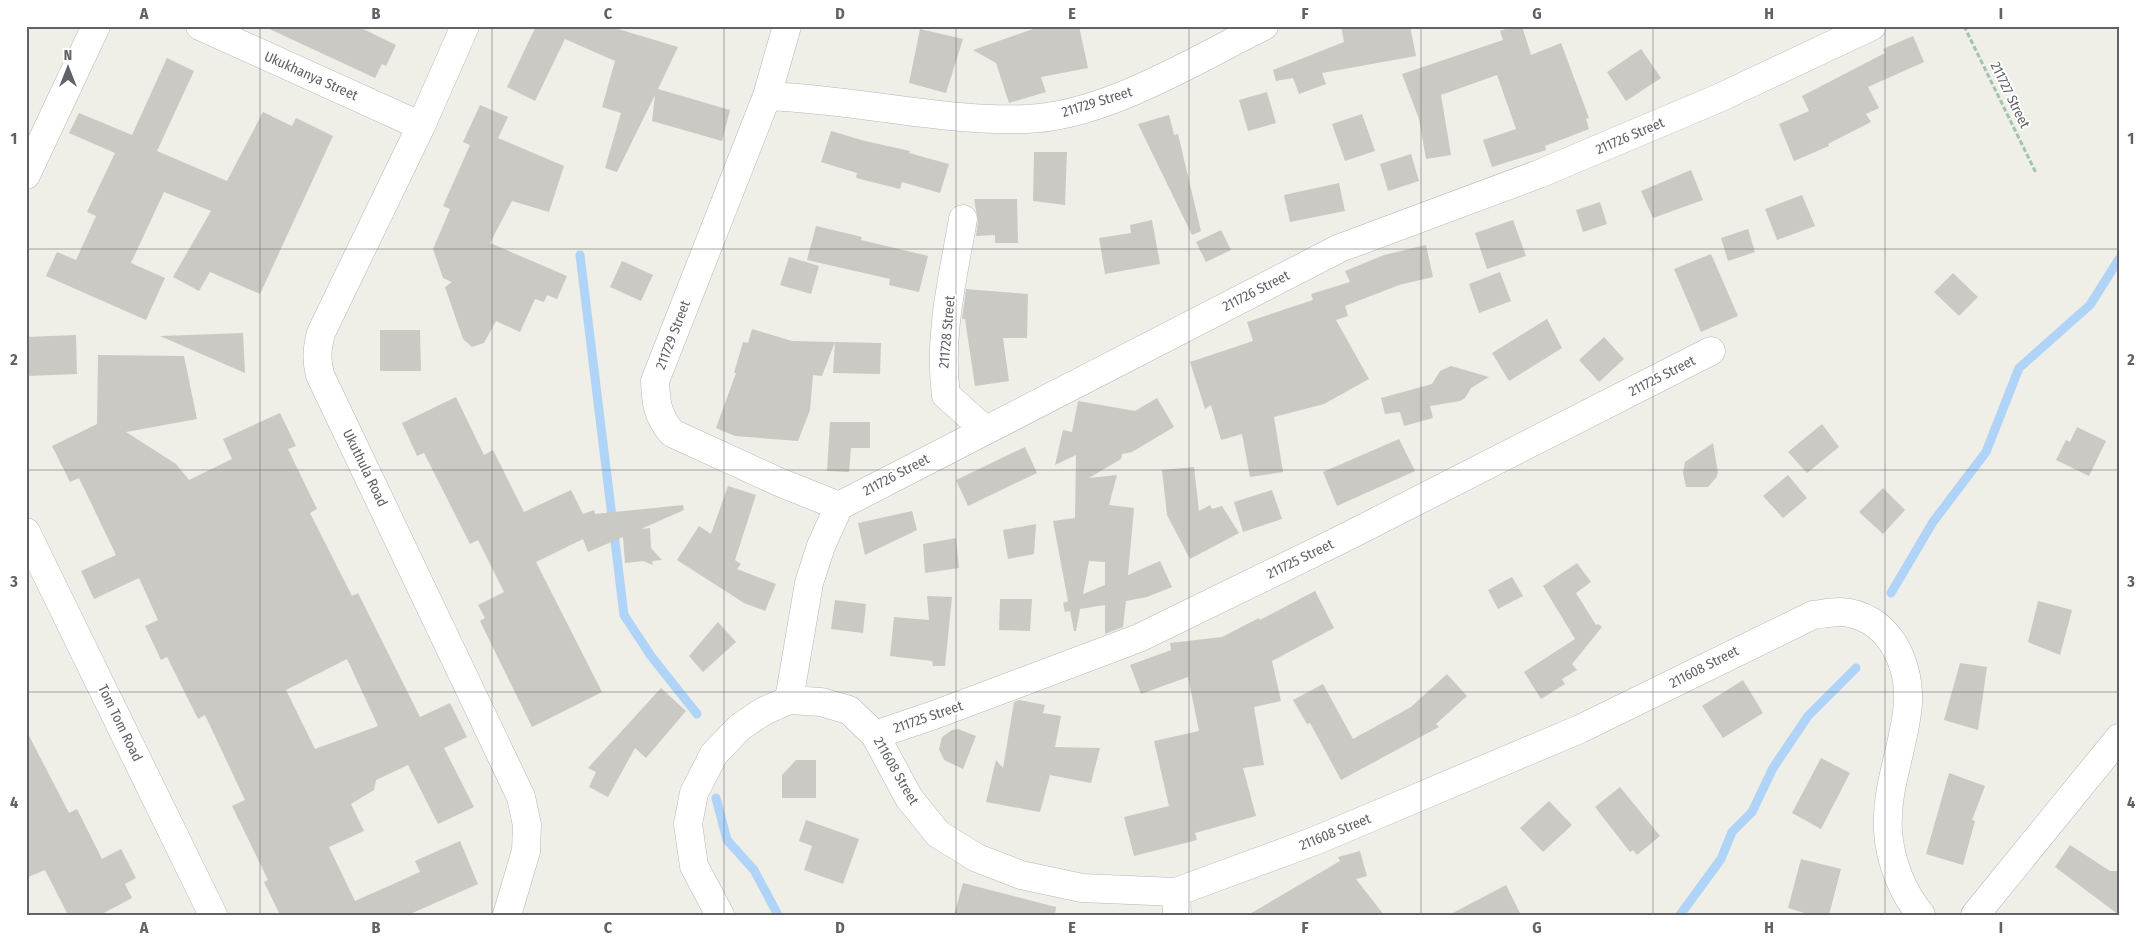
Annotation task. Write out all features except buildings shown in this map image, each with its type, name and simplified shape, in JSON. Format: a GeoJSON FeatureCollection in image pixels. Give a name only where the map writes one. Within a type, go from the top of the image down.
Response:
{"type":"FeatureCollection","features":[{"type":"Feature","properties":{"kind":"street"},"geometry":{"type":"LineString","coordinates":[[26,175],[96,26]]}},
{"type":"Feature","properties":{"kind":"street","name":"Ukukhanya Street"},"geometry":{"type":"LineString","coordinates":[[200,26],[421,126]]}},
{"type":"Feature","properties":{"kind":"street","name":"Ukuthula Road"},"geometry":{"type":"LineString","coordinates":[[465,26],[421,126],[321,333],[316,351],[320,375],[521,797],[527,825],[526,851],[507,915]]}},
{"type":"Feature","properties":{"kind":"street","name":"211729 Street"},"geometry":{"type":"LineString","coordinates":[[788,26],[767,96],[655,381],[656,401],[661,420],[672,433],[779,482],[838,506]]}},
{"type":"Feature","properties":{"kind":"street","name":"211729 Street"},"geometry":{"type":"LineString","coordinates":[[767,96],[805,97],[962,117],[1028,120],[1078,111],[1136,90],[1264,26]]}},
{"type":"Feature","properties":{"kind":"street","name":"211726 Street"},"geometry":{"type":"LineString","coordinates":[[838,506],[984,429],[1340,248],[1539,174],[1718,98],[1872,26]]}},
{"type":"Feature","properties":{"kind":"street","name":"211728 Street"},"geometry":{"type":"LineString","coordinates":[[963,219],[945,323],[943,373],[946,395],[984,429]]}},
{"type":"Feature","properties":{"kind":"street","name":"211725 Street"},"geometry":{"type":"LineString","coordinates":[[875,735],[934,715],[1139,638],[1346,537],[1711,351]]}},
{"type":"Feature","properties":{"kind":"street"},"geometry":{"type":"LineString","coordinates":[[789,700],[809,583],[821,546],[838,506]]}},
{"type":"Feature","properties":{"kind":"street","name":"Tom Tom Road"},"geometry":{"type":"LineString","coordinates":[[26,532],[213,915]]}},
{"type":"Feature","properties":{"kind":"street","name":"211608 Street"},"geometry":{"type":"LineString","coordinates":[[720,915],[694,866],[688,824],[694,793],[714,754],[740,727],[764,711],[789,700],[821,702],[849,710],[875,735],[909,798],[938,834],[977,858],[1021,875],[1082,888],[1176,904],[1317,840],[1580,729],[1814,615],[1841,612],[1859,616],[1885,631],[1897,647],[1903,667],[1908,702],[1891,792],[1888,832],[1900,882],[1921,915]]}},
{"type":"Feature","properties":{"kind":"street"},"geometry":{"type":"LineString","coordinates":[[1975,915],[2119,738]]}},
{"type":"Feature","properties":{"kind":"path","name":"211727 Street"},"geometry":{"type":"LineString","coordinates":[[1964,26],[2036,174]]}},
{"type":"Feature","properties":{"kind":"waterway"},"geometry":{"type":"LineString","coordinates":[[580,255],[624,615],[651,656],[697,714]]}},
{"type":"Feature","properties":{"kind":"waterway"},"geometry":{"type":"LineString","coordinates":[[1891,593],[1933,522],[1986,452],[2019,368],[2090,305],[2119,259]]}},
{"type":"Feature","properties":{"kind":"waterway"},"geometry":{"type":"LineString","coordinates":[[1680,915],[1721,859],[1732,832],[1752,812],[1773,768],[1808,716],[1856,668]]}},
{"type":"Feature","properties":{"kind":"waterway"},"geometry":{"type":"LineString","coordinates":[[716,798],[727,840],[754,870],[778,915]]}}]}
